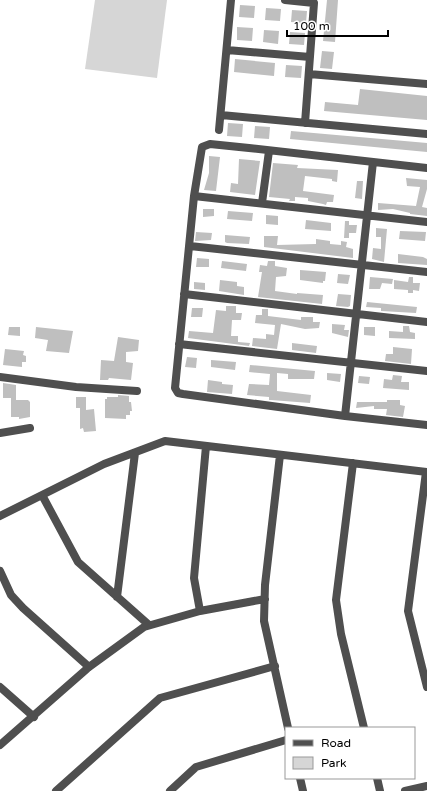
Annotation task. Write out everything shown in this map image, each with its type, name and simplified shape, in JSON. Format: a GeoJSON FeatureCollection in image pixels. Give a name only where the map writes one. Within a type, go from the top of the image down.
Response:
{"type":"FeatureCollection","features":[{"type":"Feature","properties":{"kind":"street"},"geometry":{"type":"LineString","coordinates":[[219,130],[231,0]]}},
{"type":"Feature","properties":{"kind":"street"},"geometry":{"type":"LineString","coordinates":[[285,0],[314,3],[305,123]]}},
{"type":"Feature","properties":{"kind":"street"},"geometry":{"type":"LineString","coordinates":[[227,50],[310,57]]}},
{"type":"Feature","properties":{"kind":"street"},"geometry":{"type":"LineString","coordinates":[[309,74],[427,84]]}},
{"type":"Feature","properties":{"kind":"street"},"geometry":{"type":"LineString","coordinates":[[220,115],[427,134]]}},
{"type":"Feature","properties":{"kind":"street"},"geometry":{"type":"LineString","coordinates":[[427,168],[210,144],[202,147],[194,196],[175,388],[178,393],[345,416],[427,425]]}},
{"type":"Feature","properties":{"kind":"street"},"geometry":{"type":"LineString","coordinates":[[262,204],[270,150]]}},
{"type":"Feature","properties":{"kind":"street"},"geometry":{"type":"LineString","coordinates":[[345,416],[373,162]]}},
{"type":"Feature","properties":{"kind":"street"},"geometry":{"type":"LineString","coordinates":[[194,196],[427,222]]}},
{"type":"Feature","properties":{"kind":"street"},"geometry":{"type":"LineString","coordinates":[[190,246],[427,272]]}},
{"type":"Feature","properties":{"kind":"street"},"geometry":{"type":"LineString","coordinates":[[184,294],[427,322]]}},
{"type":"Feature","properties":{"kind":"street"},"geometry":{"type":"LineString","coordinates":[[179,344],[350,364],[427,371]]}},
{"type":"Feature","properties":{"kind":"street"},"geometry":{"type":"LineString","coordinates":[[0,377],[76,387],[137,391]]}},
{"type":"Feature","properties":{"kind":"street"},"geometry":{"type":"LineString","coordinates":[[0,433],[30,428]]}},
{"type":"Feature","properties":{"kind":"street"},"geometry":{"type":"LineString","coordinates":[[0,516],[104,464],[165,441],[427,472],[408,611],[427,687]]}},
{"type":"Feature","properties":{"kind":"street"},"geometry":{"type":"LineString","coordinates":[[200,611],[194,578],[206,446]]}},
{"type":"Feature","properties":{"kind":"street"},"geometry":{"type":"LineString","coordinates":[[117,597],[135,453]]}},
{"type":"Feature","properties":{"kind":"street"},"geometry":{"type":"LineString","coordinates":[[280,455],[264,621],[288,727]]}},
{"type":"Feature","properties":{"kind":"street"},"geometry":{"type":"LineString","coordinates":[[353,463],[336,600],[339,628],[364,727]]}},
{"type":"Feature","properties":{"kind":"street"},"geometry":{"type":"LineString","coordinates":[[42,495],[78,562],[149,625]]}},
{"type":"Feature","properties":{"kind":"street"},"geometry":{"type":"LineString","coordinates":[[0,571],[11,595],[23,608],[89,667]]}},
{"type":"Feature","properties":{"kind":"street"},"geometry":{"type":"LineString","coordinates":[[0,745],[34,717],[89,667],[144,627],[200,611],[265,599]]}},
{"type":"Feature","properties":{"kind":"street"},"geometry":{"type":"LineString","coordinates":[[56,791],[160,698],[275,666]]}},
{"type":"Feature","properties":{"kind":"street"},"geometry":{"type":"LineString","coordinates":[[0,687],[34,717]]}},
{"type":"Feature","properties":{"kind":"street"},"geometry":{"type":"LineString","coordinates":[[170,791],[196,767],[285,740]]}},
{"type":"Feature","properties":{"kind":"street"},"geometry":{"type":"LineString","coordinates":[[300,779],[303,791]]}},
{"type":"Feature","properties":{"kind":"street"},"geometry":{"type":"LineString","coordinates":[[377,779],[380,791]]}},
{"type":"Feature","properties":{"kind":"street"},"geometry":{"type":"LineString","coordinates":[[405,791],[427,786]]}},
{"type":"Feature","properties":{"kind":"green space"},"geometry":{"type":"Polygon","coordinates":[[[95,0],[167,0],[157,78],[85,69],[95,0]]]}},
{"type":"Feature","properties":{"kind":"building"},"geometry":{"type":"Polygon","coordinates":[[[327,0],[338,0],[335,42],[323,41],[327,0]]]}},
{"type":"Feature","properties":{"kind":"building"},"geometry":{"type":"Polygon","coordinates":[[[240,5],[255,6],[254,18],[239,17],[240,5]]]}},
{"type":"Feature","properties":{"kind":"building"},"geometry":{"type":"Polygon","coordinates":[[[266,8],[281,9],[280,21],[265,20],[266,8]]]}},
{"type":"Feature","properties":{"kind":"building"},"geometry":{"type":"Polygon","coordinates":[[[292,10],[307,11],[306,23],[291,22],[292,10]]]}},
{"type":"Feature","properties":{"kind":"building"},"geometry":{"type":"Polygon","coordinates":[[[237,27],[253,28],[252,41],[237,40],[237,27]]]}},
{"type":"Feature","properties":{"kind":"building"},"geometry":{"type":"Polygon","coordinates":[[[264,30],[279,31],[278,44],[263,42],[264,30]]]}},
{"type":"Feature","properties":{"kind":"building"},"geometry":{"type":"Polygon","coordinates":[[[290,32],[305,33],[304,45],[289,44],[290,32]]]}},
{"type":"Feature","properties":{"kind":"building"},"geometry":{"type":"Polygon","coordinates":[[[322,51],[334,52],[332,69],[320,68],[322,51]]]}},
{"type":"Feature","properties":{"kind":"building"},"geometry":{"type":"Polygon","coordinates":[[[235,59],[275,63],[274,76],[234,72],[235,59]]]}},
{"type":"Feature","properties":{"kind":"building"},"geometry":{"type":"Polygon","coordinates":[[[286,65],[302,66],[301,78],[285,77],[286,65]]]}},
{"type":"Feature","properties":{"kind":"building"},"geometry":{"type":"Polygon","coordinates":[[[360,89],[427,96],[427,120],[324,111],[325,102],[358,105],[360,89]]]}},
{"type":"Feature","properties":{"kind":"building"},"geometry":{"type":"Polygon","coordinates":[[[228,123],[243,124],[242,137],[227,136],[228,123]]]}},
{"type":"Feature","properties":{"kind":"building"},"geometry":{"type":"Polygon","coordinates":[[[255,126],[270,127],[269,139],[254,138],[255,126]]]}},
{"type":"Feature","properties":{"kind":"building"},"geometry":{"type":"Polygon","coordinates":[[[291,131],[427,143],[427,152],[290,139],[291,131]]]}},
{"type":"Feature","properties":{"kind":"building"},"geometry":{"type":"Polygon","coordinates":[[[209,156],[220,157],[216,191],[204,190],[209,173],[209,156]]]}},
{"type":"Feature","properties":{"kind":"building"},"geometry":{"type":"Polygon","coordinates":[[[239,159],[260,161],[255,195],[230,192],[231,183],[238,184],[239,159]]]}},
{"type":"Feature","properties":{"kind":"building"},"geometry":{"type":"Polygon","coordinates":[[[273,163],[298,165],[297,168],[338,170],[337,182],[332,181],[332,179],[305,176],[303,191],[334,195],[333,202],[327,202],[326,205],[308,201],[308,198],[295,197],[295,201],[289,201],[290,199],[269,197],[273,163]]]}},
{"type":"Feature","properties":{"kind":"building"},"geometry":{"type":"Polygon","coordinates":[[[406,178],[427,180],[427,189],[422,207],[427,208],[427,216],[410,214],[393,209],[378,210],[378,203],[416,206],[420,187],[407,186],[406,178]]]}},
{"type":"Feature","properties":{"kind":"building"},"geometry":{"type":"Polygon","coordinates":[[[357,181],[363,181],[362,199],[355,198],[357,181]]]}},
{"type":"Feature","properties":{"kind":"building"},"geometry":{"type":"Polygon","coordinates":[[[203,209],[214,209],[214,216],[203,217],[203,209]]]}},
{"type":"Feature","properties":{"kind":"building"},"geometry":{"type":"Polygon","coordinates":[[[228,211],[253,213],[252,221],[227,219],[228,211]]]}},
{"type":"Feature","properties":{"kind":"building"},"geometry":{"type":"Polygon","coordinates":[[[266,215],[278,216],[278,225],[266,224],[266,215]]]}},
{"type":"Feature","properties":{"kind":"building"},"geometry":{"type":"Polygon","coordinates":[[[306,220],[331,223],[331,231],[305,229],[306,220]]]}},
{"type":"Feature","properties":{"kind":"building"},"geometry":{"type":"Polygon","coordinates":[[[345,221],[349,221],[349,225],[357,225],[356,233],[349,233],[349,238],[344,238],[345,221]]]}},
{"type":"Feature","properties":{"kind":"building"},"geometry":{"type":"Polygon","coordinates":[[[376,228],[387,229],[384,262],[372,259],[373,248],[381,249],[381,237],[376,237],[376,228]]]}},
{"type":"Feature","properties":{"kind":"building"},"geometry":{"type":"Polygon","coordinates":[[[400,231],[426,232],[425,241],[399,239],[400,231]]]}},
{"type":"Feature","properties":{"kind":"building"},"geometry":{"type":"Polygon","coordinates":[[[196,232],[212,233],[211,240],[195,241],[196,232]]]}},
{"type":"Feature","properties":{"kind":"building"},"geometry":{"type":"Polygon","coordinates":[[[225,235],[250,237],[249,244],[227,243],[225,242],[225,235]]]}},
{"type":"Feature","properties":{"kind":"building"},"geometry":{"type":"Polygon","coordinates":[[[264,236],[278,236],[277,245],[316,244],[316,239],[330,241],[330,244],[341,245],[341,241],[347,242],[346,247],[353,249],[353,258],[264,247],[264,236]]]}},
{"type":"Feature","properties":{"kind":"building"},"geometry":{"type":"Polygon","coordinates":[[[398,254],[423,257],[427,259],[427,265],[398,263],[398,254]]]}},
{"type":"Feature","properties":{"kind":"building"},"geometry":{"type":"Polygon","coordinates":[[[197,258],[209,259],[209,267],[196,267],[197,258]]]}},
{"type":"Feature","properties":{"kind":"building"},"geometry":{"type":"Polygon","coordinates":[[[222,261],[247,264],[246,271],[221,268],[222,261]]]}},
{"type":"Feature","properties":{"kind":"building"},"geometry":{"type":"Polygon","coordinates":[[[268,261],[275,261],[275,266],[287,268],[286,276],[276,277],[275,291],[323,295],[322,304],[258,297],[262,272],[259,272],[260,265],[267,266],[268,261]]]}},
{"type":"Feature","properties":{"kind":"building"},"geometry":{"type":"Polygon","coordinates":[[[300,270],[326,272],[325,281],[323,281],[323,283],[300,280],[300,270]]]}},
{"type":"Feature","properties":{"kind":"building"},"geometry":{"type":"Polygon","coordinates":[[[338,274],[350,275],[348,284],[337,283],[338,274]]]}},
{"type":"Feature","properties":{"kind":"building"},"geometry":{"type":"Polygon","coordinates":[[[370,277],[393,279],[392,284],[382,283],[380,289],[369,289],[370,277]]]}},
{"type":"Feature","properties":{"kind":"building"},"geometry":{"type":"Polygon","coordinates":[[[409,277],[413,277],[413,283],[420,283],[419,291],[413,290],[413,293],[408,293],[408,290],[394,289],[394,280],[408,282],[409,277]]]}},
{"type":"Feature","properties":{"kind":"building"},"geometry":{"type":"Polygon","coordinates":[[[220,280],[237,282],[237,286],[244,287],[244,295],[219,291],[220,280]]]}},
{"type":"Feature","properties":{"kind":"building"},"geometry":{"type":"Polygon","coordinates":[[[194,282],[205,283],[205,290],[194,289],[194,282]]]}},
{"type":"Feature","properties":{"kind":"building"},"geometry":{"type":"Polygon","coordinates":[[[338,294],[351,295],[350,306],[336,306],[338,294]]]}},
{"type":"Feature","properties":{"kind":"building"},"geometry":{"type":"Polygon","coordinates":[[[367,302],[417,307],[416,313],[381,311],[381,308],[366,307],[367,302]]]}},
{"type":"Feature","properties":{"kind":"building"},"geometry":{"type":"Polygon","coordinates":[[[226,306],[236,306],[236,313],[242,313],[241,320],[232,320],[231,336],[238,336],[238,342],[250,343],[249,346],[188,338],[189,331],[213,333],[216,310],[226,311],[226,306]]]}},
{"type":"Feature","properties":{"kind":"building"},"geometry":{"type":"Polygon","coordinates":[[[192,308],[203,308],[202,317],[191,317],[192,308]]]}},
{"type":"Feature","properties":{"kind":"building"},"geometry":{"type":"Polygon","coordinates":[[[262,309],[268,309],[268,316],[301,320],[301,317],[313,317],[313,322],[320,322],[319,328],[305,329],[281,324],[277,349],[252,346],[253,338],[266,339],[266,334],[274,335],[275,325],[255,323],[256,315],[262,315],[262,309]]]}},
{"type":"Feature","properties":{"kind":"building"},"geometry":{"type":"Polygon","coordinates":[[[332,324],[345,325],[344,330],[349,330],[348,337],[332,333],[332,324]]]}},
{"type":"Feature","properties":{"kind":"building"},"geometry":{"type":"Polygon","coordinates":[[[403,326],[409,326],[410,332],[415,333],[415,339],[389,338],[389,331],[403,332],[403,326]]]}},
{"type":"Feature","properties":{"kind":"building"},"geometry":{"type":"Polygon","coordinates":[[[9,327],[20,327],[20,336],[8,335],[9,327]]]}},
{"type":"Feature","properties":{"kind":"building"},"geometry":{"type":"Polygon","coordinates":[[[36,327],[73,331],[69,353],[46,351],[48,340],[35,338],[36,327]]]}},
{"type":"Feature","properties":{"kind":"building"},"geometry":{"type":"Polygon","coordinates":[[[364,327],[375,327],[375,336],[364,335],[364,327]]]}},
{"type":"Feature","properties":{"kind":"building"},"geometry":{"type":"Polygon","coordinates":[[[118,337],[139,340],[138,351],[126,352],[126,362],[133,363],[131,380],[109,378],[108,380],[100,380],[101,360],[114,361],[118,337]]]}},
{"type":"Feature","properties":{"kind":"building"},"geometry":{"type":"Polygon","coordinates":[[[292,343],[317,346],[316,353],[292,350],[292,343]]]}},
{"type":"Feature","properties":{"kind":"building"},"geometry":{"type":"Polygon","coordinates":[[[393,347],[412,349],[411,364],[385,361],[386,354],[393,354],[393,347]]]}},
{"type":"Feature","properties":{"kind":"building"},"geometry":{"type":"Polygon","coordinates":[[[5,349],[24,351],[23,355],[26,356],[26,362],[22,362],[22,367],[3,365],[5,349]]]}},
{"type":"Feature","properties":{"kind":"building"},"geometry":{"type":"Polygon","coordinates":[[[187,357],[197,358],[196,368],[185,367],[187,357]]]}},
{"type":"Feature","properties":{"kind":"building"},"geometry":{"type":"Polygon","coordinates":[[[211,360],[236,362],[235,370],[211,367],[211,360]]]}},
{"type":"Feature","properties":{"kind":"building"},"geometry":{"type":"Polygon","coordinates":[[[250,365],[315,371],[314,379],[288,379],[288,374],[277,373],[277,391],[311,395],[310,403],[269,400],[269,397],[247,395],[249,384],[269,385],[270,374],[249,372],[250,365]]]}},
{"type":"Feature","properties":{"kind":"building"},"geometry":{"type":"Polygon","coordinates":[[[327,373],[341,374],[340,382],[327,380],[327,373]]]}},
{"type":"Feature","properties":{"kind":"building"},"geometry":{"type":"Polygon","coordinates":[[[393,375],[402,376],[401,382],[409,382],[409,390],[383,388],[384,379],[392,380],[393,375]]]}},
{"type":"Feature","properties":{"kind":"building"},"geometry":{"type":"Polygon","coordinates":[[[359,376],[370,377],[369,384],[358,383],[359,376]]]}},
{"type":"Feature","properties":{"kind":"building"},"geometry":{"type":"Polygon","coordinates":[[[208,380],[233,385],[232,394],[207,392],[208,380]]]}},
{"type":"Feature","properties":{"kind":"building"},"geometry":{"type":"Polygon","coordinates":[[[3,383],[16,385],[16,400],[28,400],[30,402],[30,417],[19,419],[19,417],[11,417],[11,398],[3,398],[3,383]]]}},
{"type":"Feature","properties":{"kind":"building"},"geometry":{"type":"Polygon","coordinates":[[[118,395],[129,396],[132,411],[130,411],[130,415],[126,415],[126,419],[105,418],[105,399],[107,399],[107,397],[118,397],[118,395]]]}},
{"type":"Feature","properties":{"kind":"building"},"geometry":{"type":"Polygon","coordinates":[[[76,397],[86,397],[86,410],[94,409],[96,431],[84,432],[83,428],[80,429],[80,408],[76,408],[76,397]]]}},
{"type":"Feature","properties":{"kind":"building"},"geometry":{"type":"Polygon","coordinates":[[[387,400],[400,400],[400,405],[405,406],[403,417],[386,415],[387,409],[374,409],[374,406],[356,408],[357,402],[387,402],[387,400]]]}}]}
